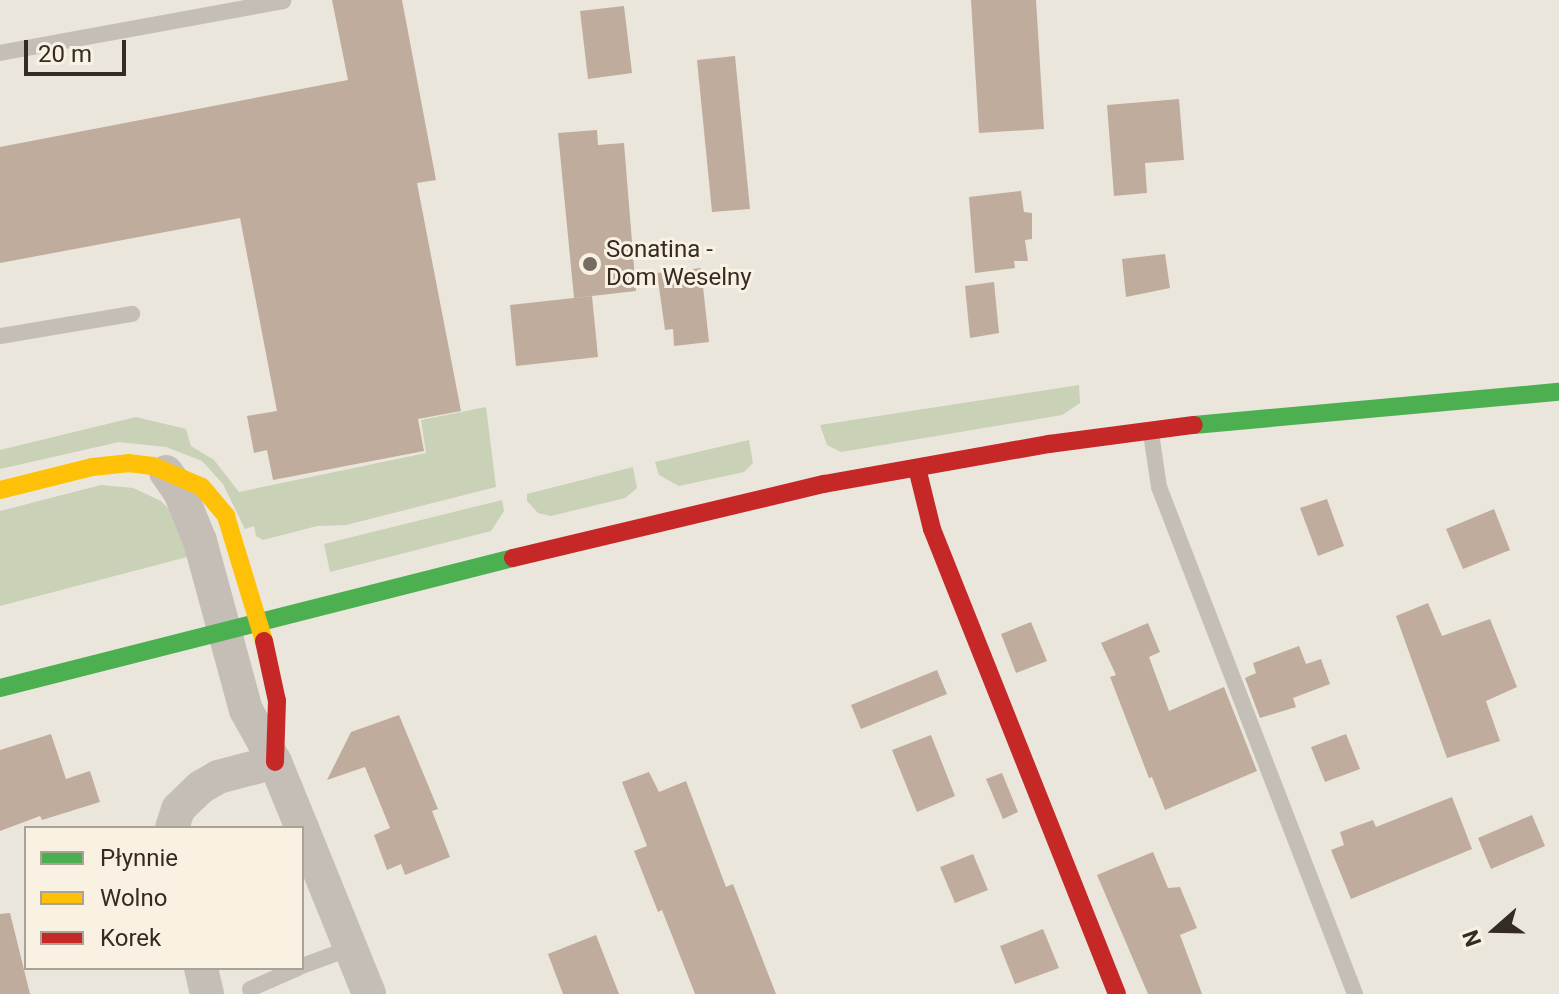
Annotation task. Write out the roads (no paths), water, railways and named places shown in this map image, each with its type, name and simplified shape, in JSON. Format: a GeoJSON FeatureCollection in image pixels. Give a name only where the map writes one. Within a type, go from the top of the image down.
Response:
{"type":"FeatureCollection","features":[{"type":"Feature","properties":{"kind":"main road"},"geometry":{"type":"LineString","coordinates":[[0,688],[747,501],[917,468],[1151,430],[1302,412],[1559,392]]}},
{"type":"Feature","properties":{"kind":"main road"},"geometry":{"type":"LineString","coordinates":[[0,490],[118,463],[153,466],[202,487],[226,516],[260,621],[277,701],[275,762]]}},
{"type":"Feature","properties":{"kind":"main road"},"geometry":{"type":"LineString","coordinates":[[917,468],[932,529],[1117,994]]}},
{"type":"Feature","properties":{"kind":"street"},"geometry":{"type":"LineString","coordinates":[[166,472],[193,519],[246,710],[275,762],[301,826]]}},
{"type":"Feature","properties":{"kind":"street"},"geometry":{"type":"LineString","coordinates":[[173,826],[178,809],[201,787],[218,777],[275,762]]}},
{"type":"Feature","properties":{"kind":"street"},"geometry":{"type":"LineString","coordinates":[[304,833],[369,994]]}},
{"type":"Feature","properties":{"kind":"street"},"geometry":{"type":"LineString","coordinates":[[201,970],[207,994]]}},
{"type":"Feature","properties":{"kind":"lane"},"geometry":{"type":"LineString","coordinates":[[0,53],[283,1]]}},
{"type":"Feature","properties":{"kind":"lane"},"geometry":{"type":"LineString","coordinates":[[0,336],[132,314]]}},
{"type":"Feature","properties":{"kind":"lane"},"geometry":{"type":"LineString","coordinates":[[1151,430],[1162,496],[1355,994]]}},
{"type":"Feature","properties":{"kind":"lane"},"geometry":{"type":"LineString","coordinates":[[304,966],[351,948]]}},
{"type":"Feature","properties":{"kind":"lane"},"geometry":{"type":"LineString","coordinates":[[250,989],[293,970]]}},
{"type":"Feature","properties":{"kind":"place","name":"Sonatina - Dom Weselny"},"geometry":{"type":"Point","coordinates":[590,264]}}]}
